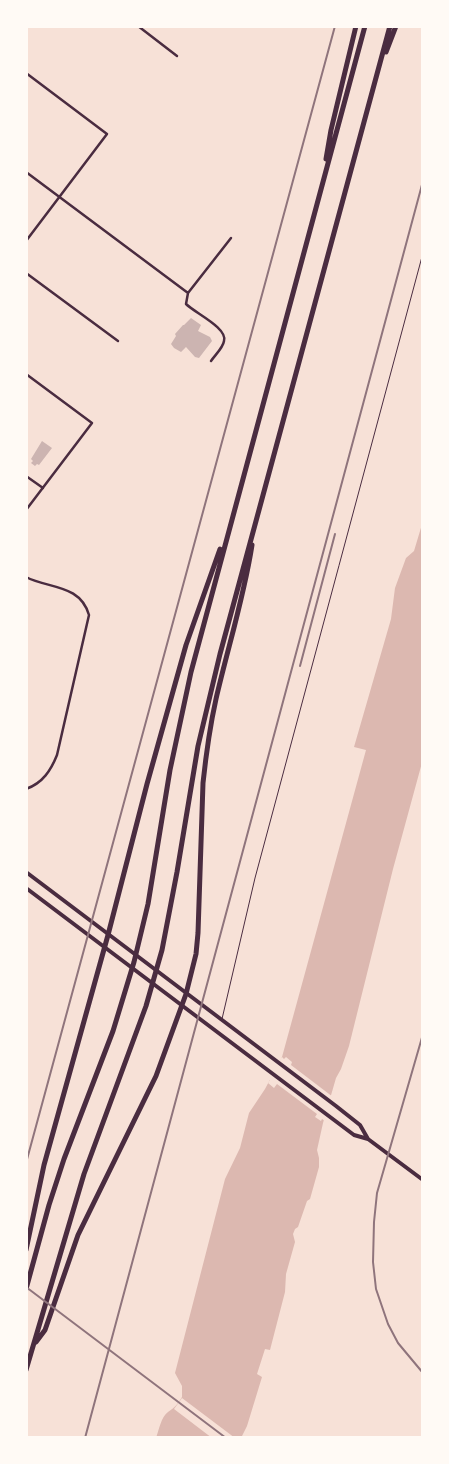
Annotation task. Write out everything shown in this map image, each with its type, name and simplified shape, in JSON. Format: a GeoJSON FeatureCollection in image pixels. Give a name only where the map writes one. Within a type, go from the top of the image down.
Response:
{"type":"FeatureCollection","features":[{"type":"Feature","properties":{"kind":"highway"},"geometry":{"type":"LineString","coordinates":[[321,187],[331,130],[356,26]]}},
{"type":"Feature","properties":{"kind":"highway"},"geometry":{"type":"LineString","coordinates":[[26,1288],[64,1159],[126,991],[148,904],[166,789],[182,713],[230,523],[365,26]]}},
{"type":"Feature","properties":{"kind":"highway"},"geometry":{"type":"LineString","coordinates":[[26,1370],[84,1174],[146,1006],[162,950],[198,746],[220,654],[390,26]]}},
{"type":"Feature","properties":{"kind":"highway"},"geometry":{"type":"LineString","coordinates":[[376,76],[396,26]]}},
{"type":"Feature","properties":{"kind":"highway"},"geometry":{"type":"LineString","coordinates":[[26,1250],[44,1165],[186,645],[230,523]]}},
{"type":"Feature","properties":{"kind":"highway"},"geometry":{"type":"LineString","coordinates":[[33,1347],[45,1330],[78,1235],[88,1213],[143,1106],[186,994],[196,954],[198,933],[202,783],[205,761],[216,700],[248,570],[254,523]]}},
{"type":"Feature","properties":{"kind":"main road"},"geometry":{"type":"LineString","coordinates":[[26,872],[336,1106],[360,1126],[368,1139]]}},
{"type":"Feature","properties":{"kind":"main road"},"geometry":{"type":"LineString","coordinates":[[26,888],[354,1135],[368,1139],[423,1180]]}},
{"type":"Feature","properties":{"kind":"street"},"geometry":{"type":"LineString","coordinates":[[138,26],[176,56]]}},
{"type":"Feature","properties":{"kind":"street"},"geometry":{"type":"LineString","coordinates":[[26,73],[107,134],[26,241]]}},
{"type":"Feature","properties":{"kind":"street"},"geometry":{"type":"LineString","coordinates":[[26,172],[188,294]]}},
{"type":"Feature","properties":{"kind":"street"},"geometry":{"type":"LineString","coordinates":[[210,360],[224,342],[224,334],[221,329],[186,304],[188,294],[231,238]]}},
{"type":"Feature","properties":{"kind":"street"},"geometry":{"type":"LineString","coordinates":[[26,273],[118,341]]}},
{"type":"Feature","properties":{"kind":"street"},"geometry":{"type":"LineString","coordinates":[[26,374],[92,423],[26,510]]}},
{"type":"Feature","properties":{"kind":"street"},"geometry":{"type":"LineString","coordinates":[[26,476],[42,488]]}},
{"type":"Feature","properties":{"kind":"street"},"geometry":{"type":"LineString","coordinates":[[26,577],[37,582],[63,588],[75,596],[87,610],[89,620],[57,755],[50,770],[39,783],[26,789]]}},
{"type":"Feature","properties":{"kind":"lane"},"geometry":{"type":"LineString","coordinates":[[221,1020],[255,878],[423,253]]}},
{"type":"Feature","properties":{"kind":"shaded area"},"geometry":{"type":"Polygon","coordinates":[[[423,521],[423,759],[393,869],[349,1046],[336,1078],[323,1123],[317,1150],[319,1167],[310,1199],[307,1201],[298,1227],[293,1234],[295,1242],[286,1274],[285,1292],[270,1350],[265,1349],[257,1374],[262,1377],[247,1426],[241,1438],[156,1438],[164,1417],[176,1406],[182,1397],[182,1386],[175,1373],[225,1179],[240,1148],[249,1113],[265,1089],[282,1057],[366,750],[354,747],[391,619],[395,588],[406,558],[414,551],[423,521]]]}},
{"type":"Feature","properties":{"kind":"pier"},"geometry":{"type":"Polygon","coordinates":[[[282,1057],[284,1059],[286,1057],[292,1062],[291,1065],[333,1097],[328,1117],[325,1121],[315,1117],[317,1114],[277,1084],[274,1088],[268,1083],[270,1080],[267,1078],[268,1076],[282,1057]]]}},
{"type":"Feature","properties":{"kind":"pier"},"geometry":{"type":"Polygon","coordinates":[[[182,1398],[235,1438],[212,1438],[174,1409],[182,1398]]]}},
{"type":"Feature","properties":{"kind":"building"},"geometry":{"type":"Polygon","coordinates":[[[191,318],[201,325],[198,331],[210,337],[212,341],[199,358],[195,357],[186,347],[181,352],[171,344],[176,336],[175,334],[191,318]]]}},
{"type":"Feature","properties":{"kind":"building"},"geometry":{"type":"Polygon","coordinates":[[[42,441],[52,448],[39,465],[35,466],[31,463],[33,461],[31,459],[42,441]]]}},
{"type":"Feature","properties":{"kind":"railway"},"geometry":{"type":"LineString","coordinates":[[26,1163],[335,26]]}},
{"type":"Feature","properties":{"kind":"railway"},"geometry":{"type":"LineString","coordinates":[[85,1438],[423,181]]}},
{"type":"Feature","properties":{"kind":"railway"},"geometry":{"type":"LineString","coordinates":[[300,666],[335,534]]}},
{"type":"Feature","properties":{"kind":"railway"},"geometry":{"type":"LineString","coordinates":[[423,1034],[377,1193],[373,1262],[376,1289],[388,1324],[398,1343],[423,1373]]}},
{"type":"Feature","properties":{"kind":"railway"},"geometry":{"type":"LineString","coordinates":[[26,1287],[226,1438]]}}]}
